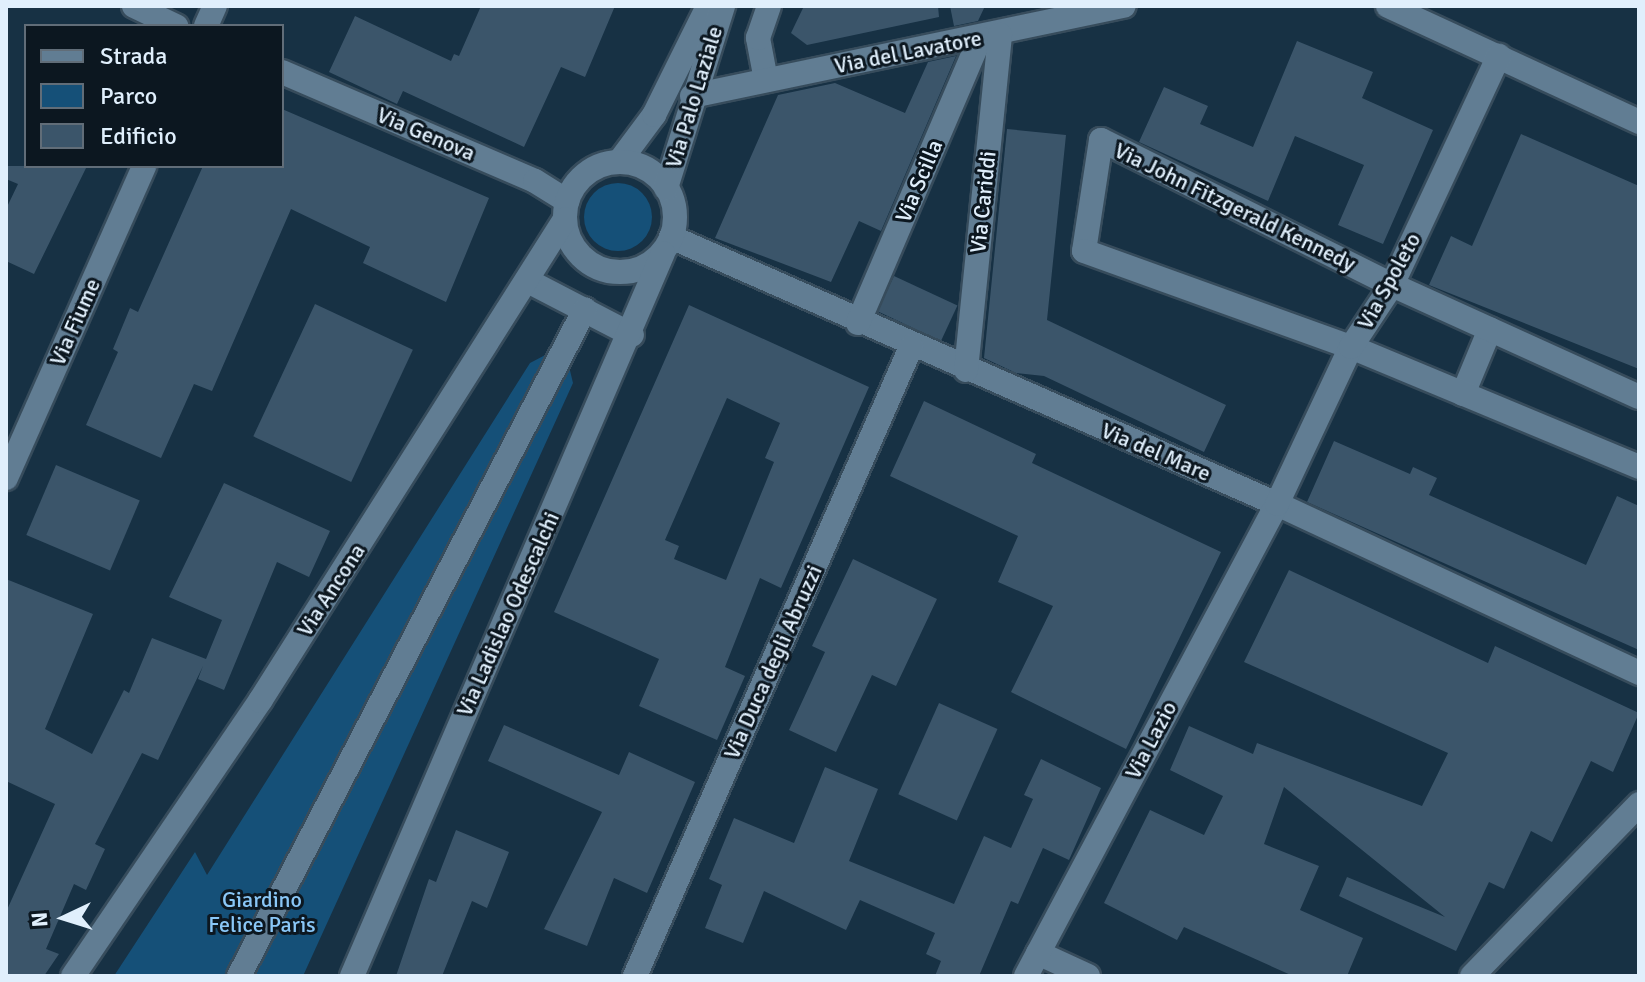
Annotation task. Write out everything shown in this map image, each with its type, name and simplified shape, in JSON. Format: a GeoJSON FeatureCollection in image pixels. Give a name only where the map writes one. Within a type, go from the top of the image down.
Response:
{"type":"FeatureCollection","features":[{"type":"Feature","properties":{"kind":"street"},"geometry":{"type":"LineString","coordinates":[[134,6],[172,24]]}},
{"type":"Feature","properties":{"kind":"street","name":"Via Palo Laziale"},"geometry":{"type":"LineString","coordinates":[[619,162],[654,115],[708,6]]}},
{"type":"Feature","properties":{"kind":"street","name":"Via Palo Laziale"},"geometry":{"type":"LineString","coordinates":[[666,188],[692,96],[723,6]]}},
{"type":"Feature","properties":{"kind":"street"},"geometry":{"type":"LineString","coordinates":[[766,80],[758,38],[769,6]]}},
{"type":"Feature","properties":{"kind":"street","name":"Via del Lavatore"},"geometry":{"type":"LineString","coordinates":[[692,96],[990,37],[1124,6]]}},
{"type":"Feature","properties":{"kind":"street"},"geometry":{"type":"LineString","coordinates":[[1388,6],[1639,122]]}},
{"type":"Feature","properties":{"kind":"street","name":"Via Scilla"},"geometry":{"type":"LineString","coordinates":[[858,323],[990,37]]}},
{"type":"Feature","properties":{"kind":"street","name":"Via Cariddi"},"geometry":{"type":"LineString","coordinates":[[966,370],[990,37]]}},
{"type":"Feature","properties":{"kind":"street","name":"Via Spoleto"},"geometry":{"type":"LineString","coordinates":[[1277,504],[1351,347],[1392,285],[1499,56]]}},
{"type":"Feature","properties":{"kind":"street","name":"Via Genova"},"geometry":{"type":"LineString","coordinates":[[284,73],[535,181],[566,210]]}},
{"type":"Feature","properties":{"kind":"street","name":"Via John Fitzgerald Kennedy"},"geometry":{"type":"LineString","coordinates":[[1639,397],[1392,285],[1101,140],[1084,251],[1351,347],[1639,467]]}},
{"type":"Feature","properties":{"kind":"street"},"geometry":{"type":"LineString","coordinates":[[619,162],[640,166],[666,188],[675,217],[667,245],[634,271],[600,269],[573,247],[566,210],[581,178],[619,162]]}},
{"type":"Feature","properties":{"kind":"street","name":"Via Fiume"},"geometry":{"type":"LineString","coordinates":[[6,478],[143,168]]}},
{"type":"Feature","properties":{"kind":"street","name":"Via Ancona"},"geometry":{"type":"LineString","coordinates":[[73,976],[85,966],[260,701],[528,281],[566,210]]}},
{"type":"Feature","properties":{"kind":"street","name":"Via del Mare"},"geometry":{"type":"LineString","coordinates":[[667,245],[858,323],[1277,504],[1639,673]]}},
{"type":"Feature","properties":{"kind":"street","name":"Via Ladislao Odescalchi"},"geometry":{"type":"LineString","coordinates":[[352,976],[632,335],[667,245]]}},
{"type":"Feature","properties":{"kind":"street"},"geometry":{"type":"LineString","coordinates":[[528,281],[632,335]]}},
{"type":"Feature","properties":{"kind":"street"},"geometry":{"type":"LineString","coordinates":[[239,976],[585,309]]}},
{"type":"Feature","properties":{"kind":"street"},"geometry":{"type":"LineString","coordinates":[[1463,394],[1490,329]]}},
{"type":"Feature","properties":{"kind":"street","name":"Via Duca degli Abruzzi"},"geometry":{"type":"LineString","coordinates":[[635,976],[911,347]]}},
{"type":"Feature","properties":{"kind":"street","name":"Via Lazio"},"geometry":{"type":"LineString","coordinates":[[1026,976],[1277,504]]}},
{"type":"Feature","properties":{"kind":"street"},"geometry":{"type":"LineString","coordinates":[[1472,976],[1639,804]]}},
{"type":"Feature","properties":{"kind":"street"},"geometry":{"type":"LineString","coordinates":[[1038,953],[1088,976]]}},
{"type":"Feature","properties":{"kind":"green space"},"geometry":{"type":"Polygon","coordinates":[[[611,183],[625,183],[637,188],[647,198],[652,217],[647,236],[637,246],[625,251],[611,251],[599,246],[589,236],[584,224],[584,210],[589,198],[599,188],[611,183]]]}},
{"type":"Feature","properties":{"kind":"green space","name":"Giardino Felice Paris"},"geometry":{"type":"Polygon","coordinates":[[[551,352],[567,358],[573,383],[303,976],[114,976],[195,852],[207,875],[530,363],[551,352]]]}},
{"type":"Feature","properties":{"kind":"building"},"geometry":{"type":"Polygon","coordinates":[[[481,6],[615,6],[585,77],[561,67],[524,147],[403,91],[397,104],[329,72],[355,16],[451,61],[454,54],[459,56],[481,6]]]}},
{"type":"Feature","properties":{"kind":"building"},"geometry":{"type":"Polygon","coordinates":[[[804,6],[938,6],[939,17],[807,45],[791,33],[804,6]]]}},
{"type":"Feature","properties":{"kind":"building"},"geometry":{"type":"Polygon","coordinates":[[[950,6],[985,6],[978,21],[954,26],[950,6]]]}},
{"type":"Feature","properties":{"kind":"building"},"geometry":{"type":"Polygon","coordinates":[[[1297,41],[1373,72],[1362,98],[1433,130],[1383,244],[1338,225],[1364,165],[1295,136],[1268,201],[1139,142],[1164,87],[1208,106],[1200,124],[1253,147],[1297,41]]]}},
{"type":"Feature","properties":{"kind":"building"},"geometry":{"type":"Polygon","coordinates":[[[956,56],[881,231],[859,221],[831,282],[715,238],[778,95],[835,83],[905,113],[928,62],[956,56]]]}},
{"type":"Feature","properties":{"kind":"building"},"geometry":{"type":"Polygon","coordinates":[[[284,110],[489,198],[446,302],[363,263],[370,247],[291,209],[212,391],[194,384],[161,458],[86,425],[118,352],[113,349],[130,308],[138,312],[202,168],[284,168],[284,110]]]}},
{"type":"Feature","properties":{"kind":"building"},"geometry":{"type":"Polygon","coordinates":[[[1007,129],[1066,135],[1047,320],[1226,405],[1204,452],[1044,376],[1016,373],[984,358],[1007,129]]]}},
{"type":"Feature","properties":{"kind":"building"},"geometry":{"type":"Polygon","coordinates":[[[1521,134],[1639,186],[1639,369],[1429,285],[1451,236],[1472,246],[1521,134]]]}},
{"type":"Feature","properties":{"kind":"building"},"geometry":{"type":"Polygon","coordinates":[[[6,166],[86,168],[34,274],[6,261],[6,209],[18,184],[6,179],[6,166]]]}},
{"type":"Feature","properties":{"kind":"building"},"geometry":{"type":"Polygon","coordinates":[[[894,276],[957,306],[941,341],[878,311],[894,276]]]}},
{"type":"Feature","properties":{"kind":"building"},"geometry":{"type":"Polygon","coordinates":[[[315,304],[413,350],[351,482],[253,436],[315,304]]]}},
{"type":"Feature","properties":{"kind":"building"},"geometry":{"type":"Polygon","coordinates":[[[689,305],[869,387],[781,588],[760,578],[725,667],[745,676],[717,740],[639,706],[659,659],[554,612],[689,305]],[[727,398],[665,540],[679,546],[674,559],[726,580],[774,462],[765,458],[780,423],[727,398]]]}},
{"type":"Feature","properties":{"kind":"building"},"geometry":{"type":"Polygon","coordinates":[[[924,401],[1036,454],[1032,463],[1221,552],[1126,749],[1011,692],[1053,606],[998,582],[1018,536],[890,476],[924,401]]]}},
{"type":"Feature","properties":{"kind":"building"},"geometry":{"type":"Polygon","coordinates":[[[1334,441],[1410,474],[1413,467],[1437,478],[1429,495],[1586,565],[1617,496],[1639,506],[1639,650],[1307,502],[1334,441]]]}},
{"type":"Feature","properties":{"kind":"building"},"geometry":{"type":"Polygon","coordinates":[[[56,465],[140,501],[110,571],[26,535],[56,465]]]}},
{"type":"Feature","properties":{"kind":"building"},"geometry":{"type":"Polygon","coordinates":[[[224,483],[330,531],[309,577],[277,562],[224,690],[198,679],[203,666],[158,760],[142,753],[95,844],[105,849],[86,890],[74,884],[46,949],[59,954],[44,976],[6,976],[6,912],[55,804],[6,781],[6,579],[93,614],[45,729],[92,754],[124,690],[129,693],[152,638],[206,659],[222,620],[169,597],[224,483]]]}},
{"type":"Feature","properties":{"kind":"building"},"geometry":{"type":"Polygon","coordinates":[[[853,559],[937,599],[896,686],[872,675],[836,752],[789,730],[825,652],[812,646],[853,559]]]}},
{"type":"Feature","properties":{"kind":"building"},"geometry":{"type":"Polygon","coordinates":[[[1289,570],[1488,663],[1495,646],[1639,713],[1613,772],[1591,761],[1552,842],[1531,831],[1504,889],[1489,882],[1456,951],[1339,896],[1347,877],[1445,917],[1284,787],[1264,844],[1319,866],[1300,910],[1363,938],[1347,976],[1293,976],[1184,927],[1177,940],[1104,903],[1150,810],[1204,835],[1223,796],[1170,770],[1189,726],[1253,754],[1257,743],[1422,806],[1448,753],[1244,662],[1289,570]]]}},
{"type":"Feature","properties":{"kind":"building"},"geometry":{"type":"Polygon","coordinates":[[[939,703],[997,729],[957,820],[898,794],[939,703]]]}},
{"type":"Feature","properties":{"kind":"building"},"geometry":{"type":"Polygon","coordinates":[[[504,725],[619,775],[629,752],[695,782],[647,893],[614,878],[587,946],[544,929],[602,812],[488,761],[504,725]]]}},
{"type":"Feature","properties":{"kind":"building"},"geometry":{"type":"Polygon","coordinates":[[[1041,759],[1101,788],[1069,860],[1043,848],[1018,904],[1011,901],[979,976],[935,976],[941,961],[926,954],[935,933],[860,900],[846,930],[764,891],[743,943],[705,928],[722,885],[709,879],[734,818],[794,843],[825,767],[878,789],[849,861],[954,904],[984,836],[1011,848],[1033,799],[1024,795],[1041,759]]]}},
{"type":"Feature","properties":{"kind":"building"},"geometry":{"type":"Polygon","coordinates":[[[456,830],[509,852],[487,908],[472,901],[442,976],[396,976],[429,879],[436,882],[456,830]]]}}]}
